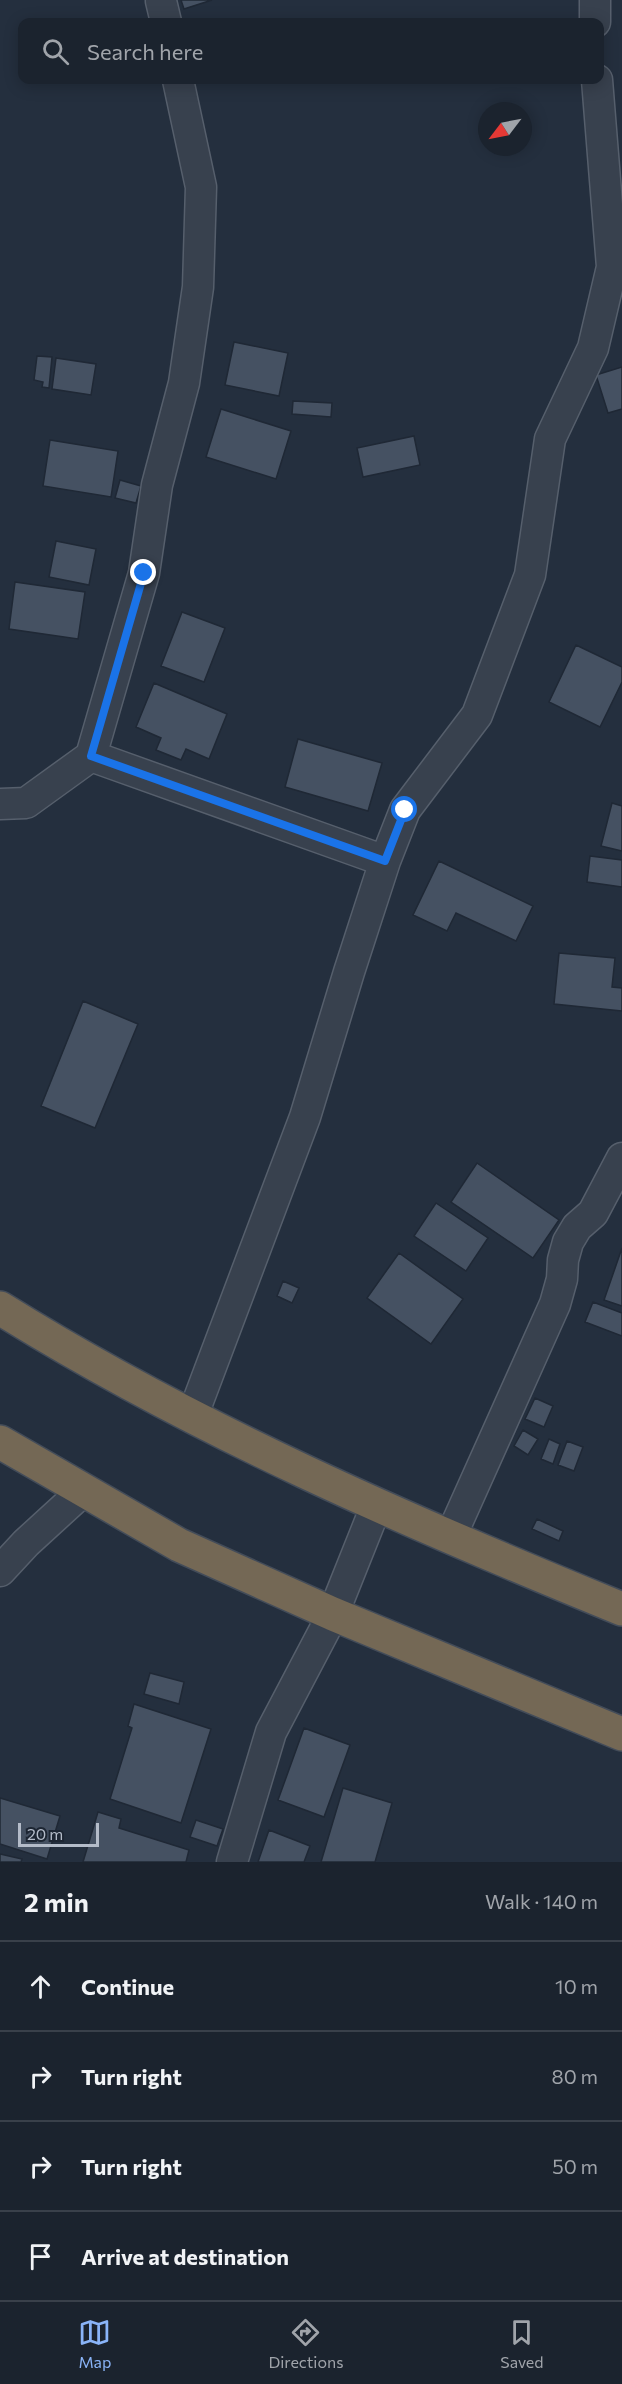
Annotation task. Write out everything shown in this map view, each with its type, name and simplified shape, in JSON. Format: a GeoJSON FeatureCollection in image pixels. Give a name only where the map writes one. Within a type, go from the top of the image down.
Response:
{"type":"FeatureCollection","features":[{"type":"Feature","properties":{"kind":"highway"},"geometry":{"type":"LineString","coordinates":[[0,1308],[57,1344],[260,1452],[622,1609]]}},
{"type":"Feature","properties":{"kind":"highway"},"geometry":{"type":"LineString","coordinates":[[0,1442],[179,1545],[333,1614],[622,1734]]}},
{"type":"Feature","properties":{"kind":"street"},"geometry":{"type":"LineString","coordinates":[[595,0],[595,18]]}},
{"type":"Feature","properties":{"kind":"street"},"geometry":{"type":"LineString","coordinates":[[161,1],[165,18]]}},
{"type":"Feature","properties":{"kind":"street"},"geometry":{"type":"LineString","coordinates":[[0,804],[26,803],[91,756],[144,573],[157,485],[184,383],[198,287],[201,187],[179,84]]}},
{"type":"Feature","properties":{"kind":"street"},"geometry":{"type":"LineString","coordinates":[[192,1417],[305,1118],[385,861],[405,810],[477,715],[530,575],[550,439],[593,348],[612,267],[597,84]]}},
{"type":"Feature","properties":{"kind":"street"},"geometry":{"type":"LineString","coordinates":[[91,756],[385,861]]}},
{"type":"Feature","properties":{"kind":"street"},"geometry":{"type":"LineString","coordinates":[[452,1536],[555,1304],[568,1242],[577,1227],[593,1213],[622,1158]]}},
{"type":"Feature","properties":{"kind":"street"},"geometry":{"type":"LineString","coordinates":[[0,1571],[26,1543],[84,1491]]}},
{"type":"Feature","properties":{"kind":"street"},"geometry":{"type":"LineString","coordinates":[[232,1862],[271,1732],[333,1614],[377,1504]]}},
{"type":"Feature","properties":{"kind":"building"},"geometry":{"type":"Polygon","coordinates":[[[181,0],[212,0],[184,9],[181,0]]]}},
{"type":"Feature","properties":{"kind":"building"},"geometry":{"type":"Polygon","coordinates":[[[234,342],[288,353],[279,396],[225,385],[234,342]]]}},
{"type":"Feature","properties":{"kind":"building"},"geometry":{"type":"Polygon","coordinates":[[[37,356],[52,357],[49,388],[42,387],[43,382],[34,380],[37,356]]]}},
{"type":"Feature","properties":{"kind":"building"},"geometry":{"type":"Polygon","coordinates":[[[56,358],[96,364],[91,395],[52,389],[56,358]]]}},
{"type":"Feature","properties":{"kind":"building"},"geometry":{"type":"Polygon","coordinates":[[[622,367],[622,409],[608,413],[596,375],[622,367]]]}},
{"type":"Feature","properties":{"kind":"building"},"geometry":{"type":"Polygon","coordinates":[[[293,401],[332,403],[331,417],[292,414],[293,401]]]}},
{"type":"Feature","properties":{"kind":"building"},"geometry":{"type":"Polygon","coordinates":[[[221,409],[291,431],[276,479],[206,457],[221,409]]]}},
{"type":"Feature","properties":{"kind":"building"},"geometry":{"type":"Polygon","coordinates":[[[414,436],[420,465],[363,477],[357,448],[414,436]]]}},
{"type":"Feature","properties":{"kind":"building"},"geometry":{"type":"Polygon","coordinates":[[[50,440],[118,451],[111,497],[43,486],[50,440]]]}},
{"type":"Feature","properties":{"kind":"building"},"geometry":{"type":"Polygon","coordinates":[[[120,480],[141,486],[136,503],[115,498],[120,480]]]}},
{"type":"Feature","properties":{"kind":"building"},"geometry":{"type":"Polygon","coordinates":[[[56,541],[96,549],[89,585],[49,577],[56,541]]]}},
{"type":"Feature","properties":{"kind":"building"},"geometry":{"type":"Polygon","coordinates":[[[15,582],[85,592],[78,639],[9,629],[15,582]]]}},
{"type":"Feature","properties":{"kind":"building"},"geometry":{"type":"Polygon","coordinates":[[[182,612],[225,628],[204,682],[161,666],[182,612]]]}},
{"type":"Feature","properties":{"kind":"building"},"geometry":{"type":"Polygon","coordinates":[[[576,645],[622,667],[622,682],[600,727],[549,702],[576,645]]]}},
{"type":"Feature","properties":{"kind":"building"},"geometry":{"type":"Polygon","coordinates":[[[154,683],[227,714],[209,759],[186,749],[181,760],[156,750],[161,738],[136,727],[154,683]]]}},
{"type":"Feature","properties":{"kind":"building"},"geometry":{"type":"Polygon","coordinates":[[[298,739],[382,763],[368,811],[285,787],[298,739]]]}},
{"type":"Feature","properties":{"kind":"building"},"geometry":{"type":"Polygon","coordinates":[[[612,803],[622,806],[622,851],[601,846],[612,803]]]}},
{"type":"Feature","properties":{"kind":"building"},"geometry":{"type":"Polygon","coordinates":[[[590,856],[622,860],[622,887],[587,882],[590,856]]]}},
{"type":"Feature","properties":{"kind":"building"},"geometry":{"type":"Polygon","coordinates":[[[439,861],[533,906],[516,941],[456,913],[447,931],[413,915],[439,861]]]}},
{"type":"Feature","properties":{"kind":"building"},"geometry":{"type":"Polygon","coordinates":[[[559,953],[615,958],[612,987],[622,988],[622,1011],[554,1004],[559,953]]]}},
{"type":"Feature","properties":{"kind":"building"},"geometry":{"type":"Polygon","coordinates":[[[83,1001],[138,1024],[95,1128],[41,1106],[83,1001]]]}},
{"type":"Feature","properties":{"kind":"building"},"geometry":{"type":"Polygon","coordinates":[[[477,1163],[559,1220],[533,1258],[451,1202],[477,1163]]]}},
{"type":"Feature","properties":{"kind":"building"},"geometry":{"type":"Polygon","coordinates":[[[436,1203],[488,1238],[466,1271],[414,1236],[436,1203]]]}},
{"type":"Feature","properties":{"kind":"building"},"geometry":{"type":"Polygon","coordinates":[[[622,1248],[622,1306],[604,1300],[622,1248]]]}},
{"type":"Feature","properties":{"kind":"building"},"geometry":{"type":"Polygon","coordinates":[[[399,1253],[463,1299],[431,1344],[367,1298],[399,1253]]]}},
{"type":"Feature","properties":{"kind":"building"},"geometry":{"type":"Polygon","coordinates":[[[283,1281],[299,1288],[292,1303],[277,1296],[283,1281]]]}},
{"type":"Feature","properties":{"kind":"building"},"geometry":{"type":"Polygon","coordinates":[[[593,1302],[622,1313],[622,1336],[585,1322],[593,1302]]]}},
{"type":"Feature","properties":{"kind":"building"},"geometry":{"type":"Polygon","coordinates":[[[535,1398],[553,1406],[544,1427],[525,1419],[535,1398]]]}},
{"type":"Feature","properties":{"kind":"building"},"geometry":{"type":"Polygon","coordinates":[[[523,1430],[538,1439],[528,1455],[514,1446],[523,1430]]]}},
{"type":"Feature","properties":{"kind":"building"},"geometry":{"type":"Polygon","coordinates":[[[549,1439],[560,1444],[553,1464],[541,1459],[549,1439]]]}},
{"type":"Feature","properties":{"kind":"building"},"geometry":{"type":"Polygon","coordinates":[[[567,1441],[583,1447],[574,1471],[558,1465],[567,1441]]]}},
{"type":"Feature","properties":{"kind":"building"},"geometry":{"type":"Polygon","coordinates":[[[537,1519],[563,1531],[559,1541],[532,1529],[537,1519]]]}},
{"type":"Feature","properties":{"kind":"building"},"geometry":{"type":"Polygon","coordinates":[[[150,1673],[184,1682],[179,1704],[144,1694],[150,1673]]]}},
{"type":"Feature","properties":{"kind":"building"},"geometry":{"type":"Polygon","coordinates":[[[134,1704],[211,1729],[181,1823],[110,1799],[132,1728],[128,1726],[134,1704]]]}},
{"type":"Feature","properties":{"kind":"building"},"geometry":{"type":"Polygon","coordinates":[[[304,1728],[350,1745],[324,1817],[278,1800],[304,1728]]]}},
{"type":"Feature","properties":{"kind":"building"},"geometry":{"type":"Polygon","coordinates":[[[343,1788],[392,1803],[375,1862],[321,1862],[343,1788]]]}},
{"type":"Feature","properties":{"kind":"building"},"geometry":{"type":"Polygon","coordinates":[[[0,1798],[60,1816],[47,1859],[0,1844],[0,1798]]]}},
{"type":"Feature","properties":{"kind":"building"},"geometry":{"type":"Polygon","coordinates":[[[98,1812],[121,1819],[119,1828],[189,1850],[186,1862],[83,1862],[98,1812]]]}},
{"type":"Feature","properties":{"kind":"building"},"geometry":{"type":"Polygon","coordinates":[[[196,1820],[223,1829],[217,1846],[190,1837],[196,1820]]]}},
{"type":"Feature","properties":{"kind":"building"},"geometry":{"type":"Polygon","coordinates":[[[269,1830],[310,1846],[304,1862],[258,1862],[269,1830]]]}},
{"type":"Feature","properties":{"kind":"building"},"geometry":{"type":"Polygon","coordinates":[[[0,1854],[22,1859],[21,1862],[0,1862],[0,1854]]]}},
{"type":"Feature","properties":{"kind":"route"},"geometry":{"type":"LineString","coordinates":[[144,573],[91,756],[385,861],[405,810]]}}]}
